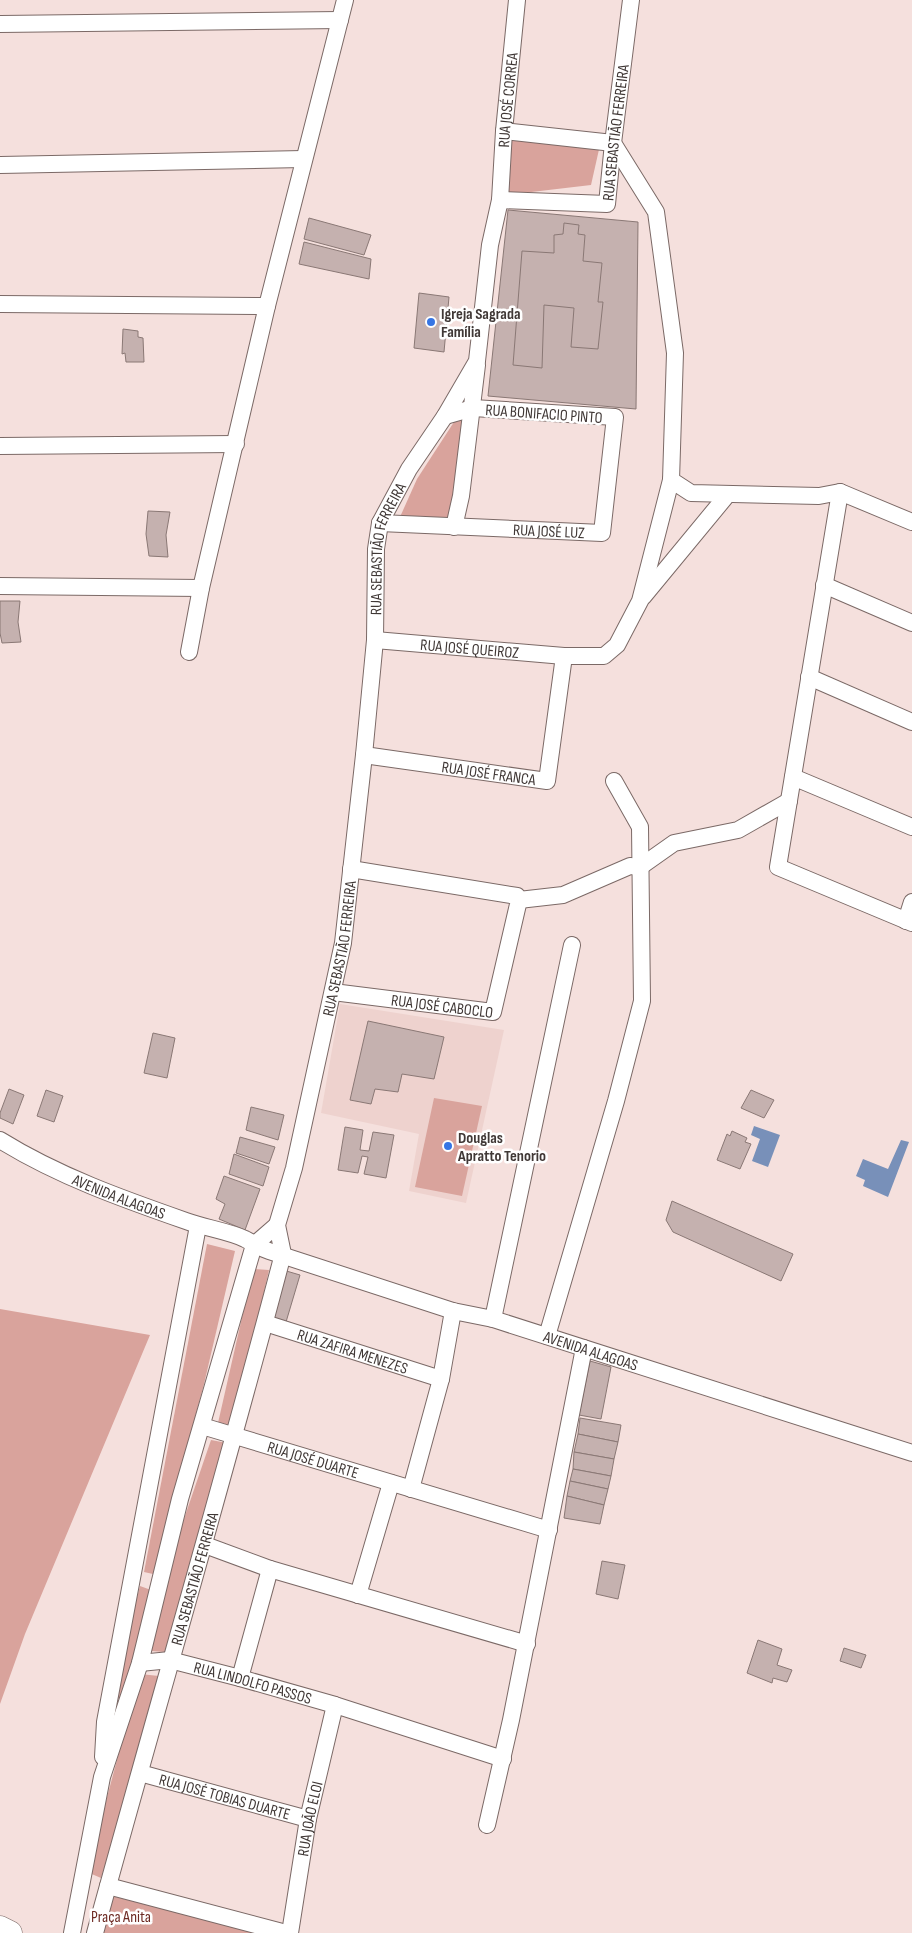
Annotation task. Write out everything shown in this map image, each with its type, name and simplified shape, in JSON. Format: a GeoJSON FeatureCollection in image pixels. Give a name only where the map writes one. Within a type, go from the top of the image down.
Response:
{"type":"FeatureCollection","features":[{"type":"Feature","properties":{"kind":"main road"},"geometry":{"type":"LineString","coordinates":[[0,1928],[10,1933]]}},
{"type":"Feature","properties":{"kind":"street"},"geometry":{"type":"LineString","coordinates":[[189,652],[201,588],[267,306],[345,0]]}},
{"type":"Feature","properties":{"kind":"street","name":"RUA JOSÉ CORREA"},"geometry":{"type":"LineString","coordinates":[[500,200],[504,131],[517,0]]}},
{"type":"Feature","properties":{"kind":"street","name":"RUA SEBASTIÃO FERREIRA"},"geometry":{"type":"LineString","coordinates":[[72,1933],[102,1777],[140,1663],[180,1499],[202,1426],[263,1247],[277,1225],[294,1168],[333,992],[342,943],[364,755],[375,640],[376,549],[380,523],[409,469],[445,416],[477,361],[490,245],[500,200],[607,204],[631,0]]}},
{"type":"Feature","properties":{"kind":"street"},"geometry":{"type":"LineString","coordinates":[[0,24],[340,20]]}},
{"type":"Feature","properties":{"kind":"street"},"geometry":{"type":"LineString","coordinates":[[504,131],[613,143],[656,212],[675,353],[671,480],[640,601]]}},
{"type":"Feature","properties":{"kind":"street"},"geometry":{"type":"LineString","coordinates":[[0,165],[303,159]]}},
{"type":"Feature","properties":{"kind":"street"},"geometry":{"type":"LineString","coordinates":[[0,304],[267,306]]}},
{"type":"Feature","properties":{"kind":"street","name":"RUA BONIFACIO PINTO"},"geometry":{"type":"LineString","coordinates":[[454,527],[461,496],[473,408],[477,361]]}},
{"type":"Feature","properties":{"kind":"street","name":"RUA BONIFACIO PINTO"},"geometry":{"type":"LineString","coordinates":[[445,416],[473,408],[615,418]]}},
{"type":"Feature","properties":{"kind":"street","name":"RUA JOSÉ LUZ"},"geometry":{"type":"LineString","coordinates":[[380,523],[602,533],[615,418]]}},
{"type":"Feature","properties":{"kind":"street"},"geometry":{"type":"LineString","coordinates":[[0,446],[236,444]]}},
{"type":"Feature","properties":{"kind":"street"},"geometry":{"type":"LineString","coordinates":[[671,480],[691,493],[819,496],[840,492],[912,522]]}},
{"type":"Feature","properties":{"kind":"street"},"geometry":{"type":"LineString","coordinates":[[840,492],[778,867],[909,922],[912,902]]}},
{"type":"Feature","properties":{"kind":"street"},"geometry":{"type":"LineString","coordinates":[[640,601],[728,494]]}},
{"type":"Feature","properties":{"kind":"street"},"geometry":{"type":"LineString","coordinates":[[824,585],[912,623]]}},
{"type":"Feature","properties":{"kind":"street"},"geometry":{"type":"LineString","coordinates":[[0,586],[201,588]]}},
{"type":"Feature","properties":{"kind":"street","name":"RUA JOSÉ QUEIROZ"},"geometry":{"type":"LineString","coordinates":[[375,640],[564,656],[604,656],[617,645],[640,601]]}},
{"type":"Feature","properties":{"kind":"street","name":"RUA JOSÉ FRANCA"},"geometry":{"type":"LineString","coordinates":[[364,755],[547,781],[564,656]]}},
{"type":"Feature","properties":{"kind":"street"},"geometry":{"type":"LineString","coordinates":[[809,677],[912,722]]}},
{"type":"Feature","properties":{"kind":"street"},"geometry":{"type":"LineString","coordinates":[[793,776],[912,827]]}},
{"type":"Feature","properties":{"kind":"street"},"geometry":{"type":"LineString","coordinates":[[547,1336],[616,1101],[642,1001],[640,827],[614,780]]}},
{"type":"Feature","properties":{"kind":"street"},"geometry":{"type":"LineString","coordinates":[[351,869],[519,898],[563,895],[630,866],[640,867],[674,843],[738,830],[789,801]]}},
{"type":"Feature","properties":{"kind":"street","name":"RUA JOSÉ CABOCLO"},"geometry":{"type":"LineString","coordinates":[[333,992],[493,1012],[519,898]]}},
{"type":"Feature","properties":{"kind":"street"},"geometry":{"type":"LineString","coordinates":[[493,1319],[572,945]]}},
{"type":"Feature","properties":{"kind":"street","name":"AVENIDA ALAGOAS"},"geometry":{"type":"LineString","coordinates":[[0,1140],[17,1151],[109,1194],[198,1226],[453,1311],[493,1319],[912,1453]]}},
{"type":"Feature","properties":{"kind":"street"},"geometry":{"type":"LineString","coordinates":[[263,1247],[277,1225]]}},
{"type":"Feature","properties":{"kind":"street","name":"RUA SEBASTIÃO FERREIRA"},"geometry":{"type":"LineString","coordinates":[[102,1777],[104,1722],[198,1226]]}},
{"type":"Feature","properties":{"kind":"street","name":"RUA SEBASTIÃO FERREIRA"},"geometry":{"type":"LineString","coordinates":[[95,1933],[170,1660],[205,1545],[265,1323],[263,1247]]}},
{"type":"Feature","properties":{"kind":"street"},"geometry":{"type":"LineString","coordinates":[[411,1489],[441,1379],[453,1311]]}},
{"type":"Feature","properties":{"kind":"street","name":"RUA ZAFIRA MENEZES"},"geometry":{"type":"LineString","coordinates":[[265,1323],[441,1379]]}},
{"type":"Feature","properties":{"kind":"street"},"geometry":{"type":"LineString","coordinates":[[487,1825],[503,1759],[584,1348]]}},
{"type":"Feature","properties":{"kind":"street","name":"RUA JOSÉ DUARTE"},"geometry":{"type":"LineString","coordinates":[[202,1426],[549,1530]]}},
{"type":"Feature","properties":{"kind":"street"},"geometry":{"type":"LineString","coordinates":[[358,1595],[391,1483]]}},
{"type":"Feature","properties":{"kind":"street"},"geometry":{"type":"LineString","coordinates":[[205,1545],[270,1569],[526,1644]]}},
{"type":"Feature","properties":{"kind":"street"},"geometry":{"type":"LineString","coordinates":[[240,1678],[270,1569]]}},
{"type":"Feature","properties":{"kind":"street"},"geometry":{"type":"LineString","coordinates":[[131,1577],[160,1581]]}},
{"type":"Feature","properties":{"kind":"street","name":"RUA LINDOLFO PASSOS"},"geometry":{"type":"LineString","coordinates":[[140,1663],[170,1660],[240,1678],[503,1759]]}},
{"type":"Feature","properties":{"kind":"street","name":"RUA JOÃO ELOI"},"geometry":{"type":"LineString","coordinates":[[290,1933],[308,1819],[335,1706]]}},
{"type":"Feature","properties":{"kind":"street","name":"RUA JOSÉ TOBIAS DUARTE"},"geometry":{"type":"LineString","coordinates":[[140,1773],[308,1819]]}},
{"type":"Feature","properties":{"kind":"street"},"geometry":{"type":"LineString","coordinates":[[108,1886],[286,1933]]}},
{"type":"Feature","properties":{"kind":"shaded area"},"geometry":{"type":"Polygon","coordinates":[[[340,1004],[504,1030],[466,1203],[409,1191],[419,1134],[321,1113],[340,1004]]]}},
{"type":"Feature","properties":{"kind":"green space"},"geometry":{"type":"Polygon","coordinates":[[[512,137],[600,145],[591,185],[506,195],[512,137]]]}},
{"type":"Feature","properties":{"kind":"green space"},"geometry":{"type":"Polygon","coordinates":[[[466,420],[451,518],[447,521],[400,517],[417,479],[454,422],[466,420]]]}},
{"type":"Feature","properties":{"kind":"green space","name":"Douglas Apratto Tenorio"},"geometry":{"type":"Polygon","coordinates":[[[434,1098],[482,1106],[462,1196],[415,1187],[434,1098]]]}},
{"type":"Feature","properties":{"kind":"green space"},"geometry":{"type":"Polygon","coordinates":[[[207,1244],[235,1251],[204,1384],[153,1574],[144,1572],[207,1244]]]}},
{"type":"Feature","properties":{"kind":"green space"},"geometry":{"type":"Polygon","coordinates":[[[253,1269],[269,1270],[234,1425],[218,1423],[253,1269]]]}},
{"type":"Feature","properties":{"kind":"green space"},"geometry":{"type":"Polygon","coordinates":[[[0,1309],[150,1335],[25,1634],[0,1704],[0,1309]]]}},
{"type":"Feature","properties":{"kind":"green space"},"geometry":{"type":"Polygon","coordinates":[[[211,1440],[227,1443],[165,1652],[151,1651],[173,1551],[211,1440]]]}},
{"type":"Feature","properties":{"kind":"green space"},"geometry":{"type":"Polygon","coordinates":[[[140,1586],[151,1590],[122,1700],[114,1697],[124,1647],[140,1586]]]}},
{"type":"Feature","properties":{"kind":"green space"},"geometry":{"type":"Polygon","coordinates":[[[140,1674],[159,1676],[131,1783],[101,1878],[87,1872],[140,1674]]]}},
{"type":"Feature","properties":{"kind":"green space","name":"Praça Anita"},"geometry":{"type":"Polygon","coordinates":[[[108,1895],[257,1933],[100,1933],[108,1895]]]}},
{"type":"Feature","properties":{"kind":"water"},"geometry":{"type":"Polygon","coordinates":[[[754,1126],[780,1135],[768,1167],[752,1161],[760,1139],[751,1135],[754,1126]]]}},
{"type":"Feature","properties":{"kind":"water"},"geometry":{"type":"Polygon","coordinates":[[[901,1140],[909,1142],[888,1197],[863,1186],[865,1180],[856,1176],[863,1159],[888,1169],[901,1140]]]}},
{"type":"Feature","properties":{"kind":"building"},"geometry":{"type":"Polygon","coordinates":[[[508,210],[638,222],[636,409],[488,396],[508,210]]]}},
{"type":"Feature","properties":{"kind":"building"},"geometry":{"type":"Polygon","coordinates":[[[309,218],[371,235],[364,255],[304,239],[309,218]]]}},
{"type":"Feature","properties":{"kind":"building"},"geometry":{"type":"Polygon","coordinates":[[[564,223],[579,225],[578,234],[585,235],[583,261],[602,263],[598,302],[603,302],[598,349],[571,347],[574,308],[544,305],[542,368],[513,365],[522,251],[554,253],[554,235],[563,234],[564,223]]]}},
{"type":"Feature","properties":{"kind":"building"},"geometry":{"type":"Polygon","coordinates":[[[304,242],[371,259],[369,279],[299,264],[304,242]]]}},
{"type":"Feature","properties":{"kind":"building","name":"Igreja Sagrada Família"},"geometry":{"type":"Polygon","coordinates":[[[419,293],[449,297],[444,352],[414,348],[419,293]]]}},
{"type":"Feature","properties":{"kind":"building"},"geometry":{"type":"Polygon","coordinates":[[[123,329],[138,331],[138,337],[143,338],[144,362],[126,362],[125,353],[122,354],[123,329]]]}},
{"type":"Feature","properties":{"kind":"building"},"geometry":{"type":"Polygon","coordinates":[[[148,511],[170,512],[166,535],[168,557],[149,556],[146,534],[148,511]]]}},
{"type":"Feature","properties":{"kind":"building"},"geometry":{"type":"Polygon","coordinates":[[[0,601],[20,601],[18,622],[21,642],[2,643],[0,633],[0,601]]]}},
{"type":"Feature","properties":{"kind":"building"},"geometry":{"type":"Polygon","coordinates":[[[368,1021],[444,1037],[434,1079],[402,1074],[398,1092],[375,1089],[371,1104],[350,1100],[368,1021]]]}},
{"type":"Feature","properties":{"kind":"building"},"geometry":{"type":"Polygon","coordinates":[[[153,1033],[175,1038],[167,1078],[144,1073],[153,1033]]]}},
{"type":"Feature","properties":{"kind":"building"},"geometry":{"type":"Polygon","coordinates":[[[9,1089],[24,1095],[13,1124],[0,1118],[9,1089]]]}},
{"type":"Feature","properties":{"kind":"building"},"geometry":{"type":"Polygon","coordinates":[[[46,1090],[63,1096],[54,1122],[37,1116],[46,1090]]]}},
{"type":"Feature","properties":{"kind":"building"},"geometry":{"type":"Polygon","coordinates":[[[751,1090],[774,1100],[764,1118],[741,1108],[751,1090]]]}},
{"type":"Feature","properties":{"kind":"building"},"geometry":{"type":"Polygon","coordinates":[[[251,1107],[284,1115],[278,1140],[246,1130],[251,1107]]]}},
{"type":"Feature","properties":{"kind":"building"},"geometry":{"type":"Polygon","coordinates":[[[345,1127],[363,1130],[360,1150],[369,1151],[373,1132],[394,1135],[386,1178],[364,1174],[368,1157],[362,1156],[358,1173],[338,1170],[345,1127]]]}},
{"type":"Feature","properties":{"kind":"building"},"geometry":{"type":"Polygon","coordinates":[[[732,1131],[747,1138],[745,1142],[751,1144],[740,1169],[717,1160],[727,1134],[730,1136],[732,1131]]]}},
{"type":"Feature","properties":{"kind":"building"},"geometry":{"type":"Polygon","coordinates":[[[240,1137],[275,1147],[269,1164],[236,1153],[240,1137]]]}},
{"type":"Feature","properties":{"kind":"building"},"geometry":{"type":"Polygon","coordinates":[[[234,1154],[269,1167],[263,1186],[229,1174],[234,1154]]]}},
{"type":"Feature","properties":{"kind":"building"},"geometry":{"type":"Polygon","coordinates":[[[224,1176],[260,1189],[245,1230],[219,1219],[225,1204],[216,1199],[224,1176]]]}},
{"type":"Feature","properties":{"kind":"building"},"geometry":{"type":"Polygon","coordinates":[[[672,1201],[793,1254],[781,1281],[673,1232],[666,1220],[672,1201]]]}},
{"type":"Feature","properties":{"kind":"building"},"geometry":{"type":"Polygon","coordinates":[[[283,1270],[300,1275],[286,1322],[270,1319],[283,1270]]]}},
{"type":"Feature","properties":{"kind":"building"},"geometry":{"type":"Polygon","coordinates":[[[590,1361],[611,1367],[601,1419],[579,1415],[590,1361]]]}},
{"type":"Feature","properties":{"kind":"building"},"geometry":{"type":"Polygon","coordinates":[[[580,1418],[621,1425],[618,1442],[578,1434],[580,1418]]]}},
{"type":"Feature","properties":{"kind":"building"},"geometry":{"type":"Polygon","coordinates":[[[578,1434],[618,1442],[614,1459],[574,1452],[578,1434]]]}},
{"type":"Feature","properties":{"kind":"building"},"geometry":{"type":"Polygon","coordinates":[[[574,1452],[614,1459],[611,1476],[573,1469],[574,1452]]]}},
{"type":"Feature","properties":{"kind":"building"},"geometry":{"type":"Polygon","coordinates":[[[573,1469],[611,1476],[608,1489],[570,1481],[573,1469]]]}},
{"type":"Feature","properties":{"kind":"building"},"geometry":{"type":"Polygon","coordinates":[[[570,1481],[608,1489],[604,1505],[567,1496],[570,1481]]]}},
{"type":"Feature","properties":{"kind":"building"},"geometry":{"type":"Polygon","coordinates":[[[567,1496],[604,1505],[600,1524],[564,1518],[567,1496]]]}},
{"type":"Feature","properties":{"kind":"building"},"geometry":{"type":"Polygon","coordinates":[[[602,1561],[625,1565],[618,1599],[596,1594],[602,1561]]]}},
{"type":"Feature","properties":{"kind":"building"},"geometry":{"type":"Polygon","coordinates":[[[758,1640],[782,1649],[777,1665],[792,1670],[787,1682],[773,1678],[772,1683],[747,1673],[758,1640]]]}},
{"type":"Feature","properties":{"kind":"building"},"geometry":{"type":"Polygon","coordinates":[[[844,1648],[866,1655],[861,1668],[840,1661],[844,1648]]]}},
{"type":"Feature","properties":{"kind":"place","name":"Igreja Sagrada Família"},"geometry":{"type":"Point","coordinates":[431,322]}},
{"type":"Feature","properties":{"kind":"place","name":"Douglas Apratto Tenorio"},"geometry":{"type":"Point","coordinates":[448,1146]}}]}
